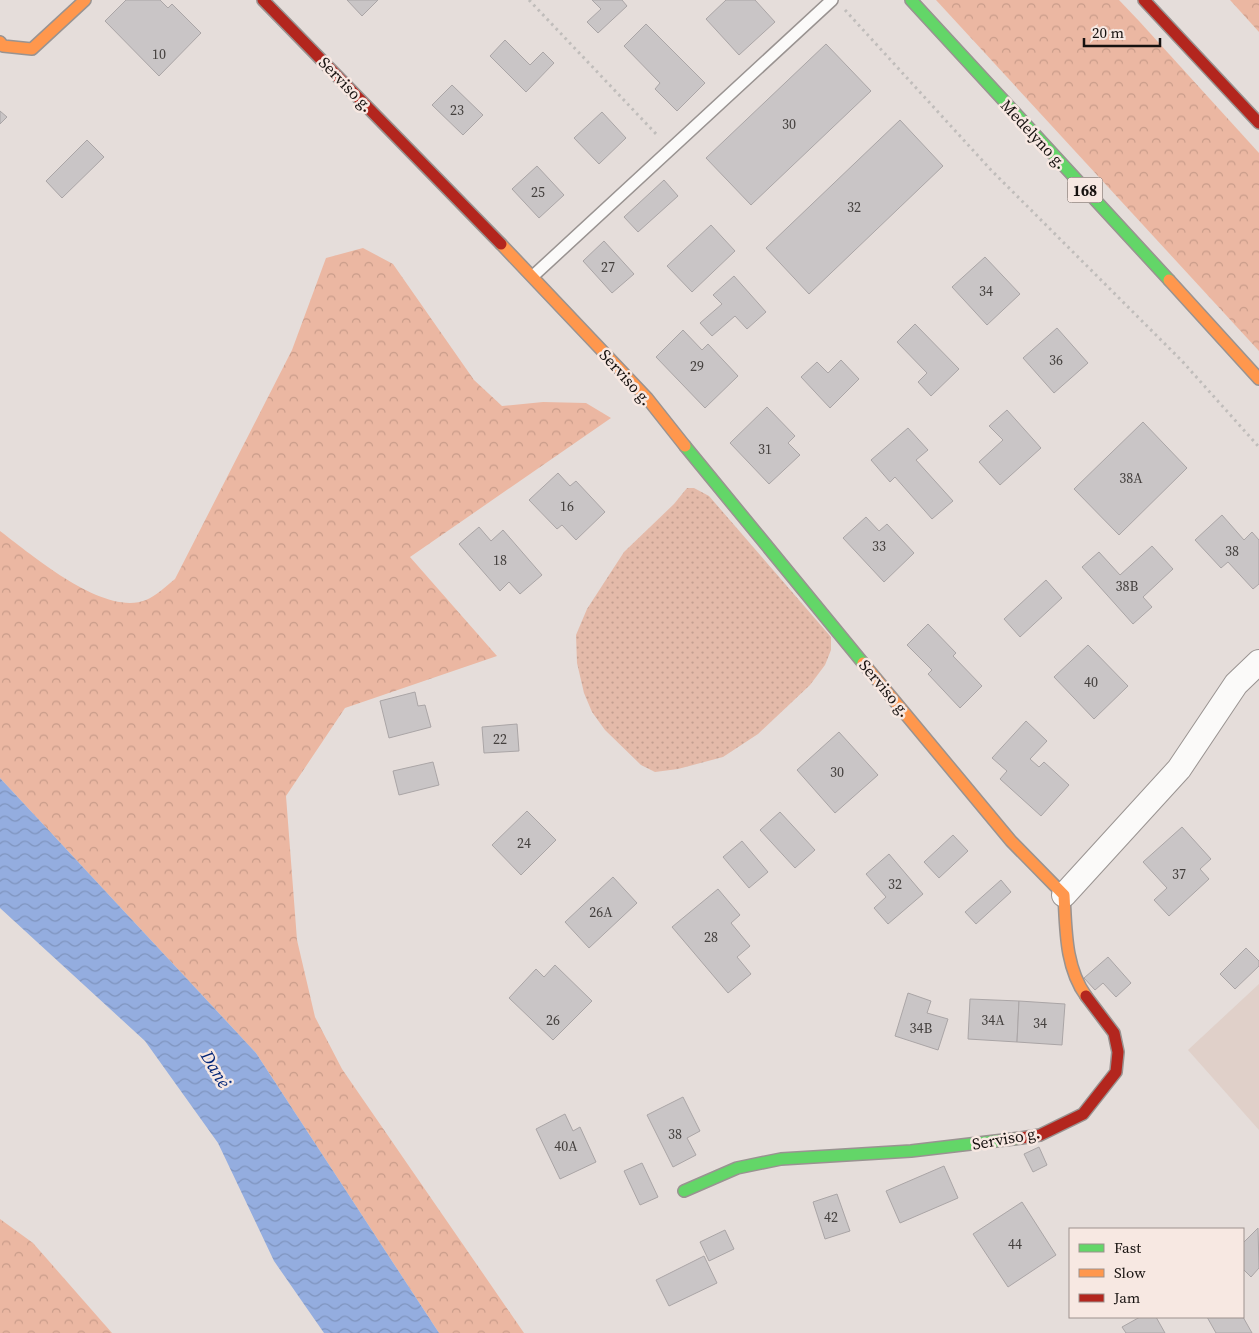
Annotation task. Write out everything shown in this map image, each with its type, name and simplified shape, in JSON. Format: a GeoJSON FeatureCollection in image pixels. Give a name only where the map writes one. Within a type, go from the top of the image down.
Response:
{"type":"FeatureCollection","features":[{"type":"Feature","properties":{"kind":"street"},"geometry":{"type":"LineString","coordinates":[[0,42],[3,46],[32,49],[85,0]]}},
{"type":"Feature","properties":{"kind":"street","name":"Serviso g."},"geometry":{"type":"LineString","coordinates":[[263,0],[533,276],[647,398],[705,471],[1011,841],[1064,895],[1066,940],[1076,983],[1114,1033],[1118,1052],[1116,1072],[1083,1114],[1040,1134],[984,1144],[911,1151],[780,1159],[736,1168],[684,1191]]}},
{"type":"Feature","properties":{"kind":"street","name":"Medelyno g."},"geometry":{"type":"LineString","coordinates":[[911,0],[1259,379]]}},
{"type":"Feature","properties":{"kind":"street"},"geometry":{"type":"LineString","coordinates":[[1144,0],[1259,123]]}},
{"type":"Feature","properties":{"kind":"street"},"geometry":{"type":"LineString","coordinates":[[1064,895],[1179,769],[1236,684],[1259,662]]}},
{"type":"Feature","properties":{"kind":"lane"},"geometry":{"type":"LineString","coordinates":[[533,276],[832,0]]}},
{"type":"Feature","properties":{"kind":"path"},"geometry":{"type":"LineString","coordinates":[[530,0],[670,149]]}},
{"type":"Feature","properties":{"kind":"path"},"geometry":{"type":"LineString","coordinates":[[842,7],[991,170],[1182,362],[1259,447]]}},
{"type":"Feature","properties":{"kind":"shaded area"},"geometry":{"type":"Polygon","coordinates":[[[687,488],[694,488],[709,496],[831,637],[831,650],[825,665],[810,685],[758,734],[723,757],[678,769],[655,772],[641,765],[605,730],[592,712],[584,693],[577,663],[576,635],[587,609],[624,552],[674,504],[687,488]]]}},
{"type":"Feature","properties":{"kind":"shaded area"},"geometry":{"type":"Polygon","coordinates":[[[1259,984],[1259,1130],[1188,1050],[1259,984]]]}},
{"type":"Feature","properties":{"kind":"green space"},"geometry":{"type":"Polygon","coordinates":[[[936,0],[1119,0],[1139,21],[1259,153],[1259,351],[936,0]]]}},
{"type":"Feature","properties":{"kind":"green space"},"geometry":{"type":"Polygon","coordinates":[[[1230,0],[1259,0],[1259,32],[1230,0]]]}},
{"type":"Feature","properties":{"kind":"green space"},"geometry":{"type":"Polygon","coordinates":[[[363,248],[393,264],[474,380],[502,406],[543,402],[586,403],[611,418],[410,557],[497,656],[345,708],[286,796],[297,940],[315,1017],[342,1069],[524,1333],[439,1333],[256,1053],[0,778],[0,531],[69,581],[110,600],[129,603],[146,600],[161,591],[175,579],[292,350],[326,258],[363,248]]]}},
{"type":"Feature","properties":{"kind":"green space"},"geometry":{"type":"Polygon","coordinates":[[[0,1219],[33,1243],[112,1333],[0,1333],[0,1219]]]}},
{"type":"Feature","properties":{"kind":"water","name":"Danė"},"geometry":{"type":"Polygon","coordinates":[[[0,778],[256,1053],[439,1333],[324,1333],[274,1261],[218,1143],[145,1041],[0,908],[0,778]]]}},
{"type":"Feature","properties":{"kind":"building"},"geometry":{"type":"Polygon","coordinates":[[[126,0],[160,0],[168,8],[172,4],[201,33],[159,76],[105,21],[126,0]]]}},
{"type":"Feature","properties":{"kind":"building"},"geometry":{"type":"Polygon","coordinates":[[[347,0],[378,0],[362,16],[347,0]]]}},
{"type":"Feature","properties":{"kind":"building"},"geometry":{"type":"Polygon","coordinates":[[[592,0],[622,0],[627,6],[598,33],[587,22],[601,9],[592,0]]]}},
{"type":"Feature","properties":{"kind":"building"},"geometry":{"type":"Polygon","coordinates":[[[726,0],[755,0],[775,22],[739,55],[706,19],[726,0]]]}},
{"type":"Feature","properties":{"kind":"building"},"geometry":{"type":"Polygon","coordinates":[[[646,24],[705,83],[677,111],[655,89],[660,83],[624,46],[646,24]]]}},
{"type":"Feature","properties":{"kind":"building"},"geometry":{"type":"Polygon","coordinates":[[[505,40],[530,65],[543,52],[554,63],[526,92],[490,56],[505,40]]]}},
{"type":"Feature","properties":{"kind":"building"},"geometry":{"type":"Polygon","coordinates":[[[826,44],[871,91],[751,205],[706,158],[826,44]]]}},
{"type":"Feature","properties":{"kind":"building"},"geometry":{"type":"Polygon","coordinates":[[[452,85],[483,115],[463,135],[432,105],[452,85]]]}},
{"type":"Feature","properties":{"kind":"building"},"geometry":{"type":"Polygon","coordinates":[[[0,111],[7,117],[0,124],[0,111]]]}},
{"type":"Feature","properties":{"kind":"building"},"geometry":{"type":"Polygon","coordinates":[[[602,112],[626,138],[599,164],[574,138],[602,112]]]}},
{"type":"Feature","properties":{"kind":"building"},"geometry":{"type":"Polygon","coordinates":[[[900,120],[943,166],[809,294],[766,248],[900,120]]]}},
{"type":"Feature","properties":{"kind":"building"},"geometry":{"type":"Polygon","coordinates":[[[87,140],[104,157],[62,198],[46,181],[87,140]]]}},
{"type":"Feature","properties":{"kind":"building"},"geometry":{"type":"Polygon","coordinates":[[[537,166],[564,195],[539,218],[512,189],[537,166]]]}},
{"type":"Feature","properties":{"kind":"building"},"geometry":{"type":"Polygon","coordinates":[[[664,180],[678,196],[638,232],[624,217],[664,180]]]}},
{"type":"Feature","properties":{"kind":"building"},"geometry":{"type":"Polygon","coordinates":[[[711,225],[735,251],[692,292],[667,266],[711,225]]]}},
{"type":"Feature","properties":{"kind":"building"},"geometry":{"type":"Polygon","coordinates":[[[604,241],[634,274],[612,293],[583,261],[604,241]]]}},
{"type":"Feature","properties":{"kind":"building"},"geometry":{"type":"Polygon","coordinates":[[[985,257],[1020,294],[987,325],[952,287],[985,257]]]}},
{"type":"Feature","properties":{"kind":"building"},"geometry":{"type":"Polygon","coordinates":[[[734,276],[766,312],[747,329],[735,316],[712,336],[700,323],[722,304],[713,295],[734,276]]]}},
{"type":"Feature","properties":{"kind":"building"},"geometry":{"type":"Polygon","coordinates":[[[915,324],[959,369],[931,396],[918,382],[927,373],[897,342],[915,324]]]}},
{"type":"Feature","properties":{"kind":"building"},"geometry":{"type":"Polygon","coordinates":[[[1057,328],[1088,363],[1054,393],[1023,358],[1057,328]]]}},
{"type":"Feature","properties":{"kind":"building"},"geometry":{"type":"Polygon","coordinates":[[[683,330],[702,350],[708,344],[738,376],[705,408],[656,357],[683,330]]]}},
{"type":"Feature","properties":{"kind":"building"},"geometry":{"type":"Polygon","coordinates":[[[841,360],[859,379],[830,408],[801,377],[817,362],[828,373],[841,360]]]}},
{"type":"Feature","properties":{"kind":"building"},"geometry":{"type":"Polygon","coordinates":[[[767,407],[795,436],[788,443],[800,455],[769,484],[730,443],[767,407]]]}},
{"type":"Feature","properties":{"kind":"building"},"geometry":{"type":"Polygon","coordinates":[[[1007,410],[1041,448],[1000,485],[979,462],[1003,440],[989,426],[1007,410]]]}},
{"type":"Feature","properties":{"kind":"building"},"geometry":{"type":"Polygon","coordinates":[[[1143,422],[1187,468],[1119,535],[1074,489],[1143,422]]]}},
{"type":"Feature","properties":{"kind":"building"},"geometry":{"type":"Polygon","coordinates":[[[908,428],[928,450],[916,460],[953,501],[932,519],[895,477],[890,482],[871,460],[908,428]]]}},
{"type":"Feature","properties":{"kind":"building"},"geometry":{"type":"Polygon","coordinates":[[[558,473],[570,486],[576,481],[605,512],[576,540],[562,525],[557,529],[529,500],[558,473]]]}},
{"type":"Feature","properties":{"kind":"building"},"geometry":{"type":"Polygon","coordinates":[[[1222,515],[1244,540],[1252,532],[1259,540],[1259,584],[1253,589],[1228,562],[1221,568],[1195,540],[1222,515]]]}},
{"type":"Feature","properties":{"kind":"building"},"geometry":{"type":"Polygon","coordinates":[[[866,517],[879,531],[887,524],[914,553],[884,582],[843,538],[866,517]]]}},
{"type":"Feature","properties":{"kind":"building"},"geometry":{"type":"Polygon","coordinates":[[[479,527],[491,541],[503,530],[542,575],[520,594],[509,582],[500,591],[459,544],[479,527]]]}},
{"type":"Feature","properties":{"kind":"building"},"geometry":{"type":"Polygon","coordinates":[[[1152,546],[1173,569],[1143,597],[1152,607],[1133,624],[1082,567],[1099,552],[1120,575],[1152,546]]]}},
{"type":"Feature","properties":{"kind":"building"},"geometry":{"type":"Polygon","coordinates":[[[1046,580],[1062,598],[1020,637],[1004,619],[1046,580]]]}},
{"type":"Feature","properties":{"kind":"building"},"geometry":{"type":"Polygon","coordinates":[[[928,624],[956,653],[953,656],[982,686],[960,708],[928,674],[932,670],[907,645],[928,624]]]}},
{"type":"Feature","properties":{"kind":"building"},"geometry":{"type":"Polygon","coordinates":[[[1088,645],[1128,686],[1094,719],[1054,677],[1088,645]]]}},
{"type":"Feature","properties":{"kind":"building"},"geometry":{"type":"Polygon","coordinates":[[[415,692],[418,706],[425,705],[431,727],[389,738],[380,701],[415,692]]]}},
{"type":"Feature","properties":{"kind":"building"},"geometry":{"type":"Polygon","coordinates":[[[1026,721],[1047,741],[1030,759],[1039,767],[1044,762],[1069,785],[1041,816],[1000,779],[1007,771],[992,758],[1026,721]]]}},
{"type":"Feature","properties":{"kind":"building"},"geometry":{"type":"Polygon","coordinates":[[[517,724],[519,751],[484,753],[482,727],[517,724]]]}},
{"type":"Feature","properties":{"kind":"building"},"geometry":{"type":"Polygon","coordinates":[[[839,732],[878,775],[835,813],[797,770],[839,732]]]}},
{"type":"Feature","properties":{"kind":"building"},"geometry":{"type":"Polygon","coordinates":[[[433,762],[439,785],[399,795],[393,771],[433,762]]]}},
{"type":"Feature","properties":{"kind":"building"},"geometry":{"type":"Polygon","coordinates":[[[527,811],[556,840],[521,875],[492,845],[527,811]]]}},
{"type":"Feature","properties":{"kind":"building"},"geometry":{"type":"Polygon","coordinates":[[[780,812],[815,850],[795,868],[760,830],[780,812]]]}},
{"type":"Feature","properties":{"kind":"building"},"geometry":{"type":"Polygon","coordinates":[[[1182,827],[1211,859],[1200,869],[1209,879],[1169,916],[1154,900],[1167,888],[1143,862],[1182,827]]]}},
{"type":"Feature","properties":{"kind":"building"},"geometry":{"type":"Polygon","coordinates":[[[953,835],[968,851],[939,878],[924,862],[953,835]]]}},
{"type":"Feature","properties":{"kind":"building"},"geometry":{"type":"Polygon","coordinates":[[[742,841],[768,872],[749,888],[723,857],[742,841]]]}},
{"type":"Feature","properties":{"kind":"building"},"geometry":{"type":"Polygon","coordinates":[[[889,854],[923,894],[888,924],[874,908],[886,897],[866,874],[889,854]]]}},
{"type":"Feature","properties":{"kind":"building"},"geometry":{"type":"Polygon","coordinates":[[[613,877],[637,903],[589,948],[565,922],[613,877]]]}},
{"type":"Feature","properties":{"kind":"building"},"geometry":{"type":"Polygon","coordinates":[[[1001,880],[1011,892],[976,924],[965,912],[1001,880]]]}},
{"type":"Feature","properties":{"kind":"building"},"geometry":{"type":"Polygon","coordinates":[[[718,889],[740,915],[731,923],[750,946],[737,957],[751,974],[728,993],[672,927],[718,889]]]}},
{"type":"Feature","properties":{"kind":"building"},"geometry":{"type":"Polygon","coordinates":[[[1246,948],[1259,961],[1259,966],[1235,989],[1220,974],[1246,948]]]}},
{"type":"Feature","properties":{"kind":"building"},"geometry":{"type":"Polygon","coordinates":[[[1108,957],[1131,983],[1116,997],[1103,983],[1095,990],[1084,978],[1108,957]]]}},
{"type":"Feature","properties":{"kind":"building"},"geometry":{"type":"Polygon","coordinates":[[[555,965],[592,1001],[553,1040],[509,998],[536,969],[544,977],[555,965]]]}},
{"type":"Feature","properties":{"kind":"building"},"geometry":{"type":"Polygon","coordinates":[[[908,993],[931,1001],[927,1013],[948,1019],[938,1050],[895,1036],[908,993]]]}},
{"type":"Feature","properties":{"kind":"building"},"geometry":{"type":"Polygon","coordinates":[[[970,999],[1019,1001],[1017,1042],[968,1039],[970,999]]]}},
{"type":"Feature","properties":{"kind":"building"},"geometry":{"type":"Polygon","coordinates":[[[1019,1001],[1065,1004],[1062,1045],[1017,1042],[1019,1001]]]}},
{"type":"Feature","properties":{"kind":"building"},"geometry":{"type":"Polygon","coordinates":[[[683,1097],[700,1131],[687,1138],[696,1155],[673,1167],[647,1115],[683,1097]]]}},
{"type":"Feature","properties":{"kind":"building"},"geometry":{"type":"Polygon","coordinates":[[[565,1114],[573,1131],[580,1127],[596,1162],[560,1179],[536,1129],[565,1114]]]}},
{"type":"Feature","properties":{"kind":"building"},"geometry":{"type":"Polygon","coordinates":[[[1039,1147],[1047,1165],[1033,1172],[1024,1154],[1039,1147]]]}},
{"type":"Feature","properties":{"kind":"building"},"geometry":{"type":"Polygon","coordinates":[[[642,1163],[658,1197],[640,1205],[624,1171],[642,1163]]]}},
{"type":"Feature","properties":{"kind":"building"},"geometry":{"type":"Polygon","coordinates":[[[944,1166],[958,1198],[900,1223],[886,1191],[944,1166]]]}},
{"type":"Feature","properties":{"kind":"building"},"geometry":{"type":"Polygon","coordinates":[[[837,1194],[850,1231],[825,1239],[813,1202],[837,1194]]]}},
{"type":"Feature","properties":{"kind":"building"},"geometry":{"type":"Polygon","coordinates":[[[1022,1202],[1056,1255],[1008,1287],[973,1234],[1022,1202]]]}},
{"type":"Feature","properties":{"kind":"building"},"geometry":{"type":"Polygon","coordinates":[[[1258,1228],[1259,1268],[1251,1277],[1244,1270],[1244,1242],[1258,1228]]]}},
{"type":"Feature","properties":{"kind":"building"},"geometry":{"type":"Polygon","coordinates":[[[725,1230],[734,1249],[709,1261],[700,1242],[725,1230]]]}},
{"type":"Feature","properties":{"kind":"building"},"geometry":{"type":"Polygon","coordinates":[[[704,1256],[717,1283],[669,1306],[656,1280],[704,1256]]]}},
{"type":"Feature","properties":{"kind":"building"},"geometry":{"type":"Polygon","coordinates":[[[1138,1318],[1157,1318],[1165,1333],[1126,1333],[1122,1327],[1138,1318]]]}},
{"type":"Feature","properties":{"kind":"building"},"geometry":{"type":"Polygon","coordinates":[[[1208,1318],[1244,1318],[1252,1333],[1216,1333],[1208,1318]]]}},
{"type":"Feature","properties":{"kind":"traffic: fast"},"geometry":{"type":"LineString","coordinates":[[911,0],[1169,280]]}},
{"type":"Feature","properties":{"kind":"traffic: fast"},"geometry":{"type":"LineString","coordinates":[[685,446],[863,663]]}},
{"type":"Feature","properties":{"kind":"traffic: fast"},"geometry":{"type":"LineString","coordinates":[[684,1191],[737,1168],[781,1159],[911,1151],[1021,1138]]}},
{"type":"Feature","properties":{"kind":"traffic: slow"},"geometry":{"type":"LineString","coordinates":[[0,42],[3,46],[32,49],[85,0]]}},
{"type":"Feature","properties":{"kind":"traffic: slow"},"geometry":{"type":"LineString","coordinates":[[501,244],[647,398],[685,446]]}},
{"type":"Feature","properties":{"kind":"traffic: slow"},"geometry":{"type":"LineString","coordinates":[[1169,280],[1259,379]]}},
{"type":"Feature","properties":{"kind":"traffic: slow"},"geometry":{"type":"LineString","coordinates":[[863,663],[1011,841],[1064,895],[1066,934],[1070,960],[1079,985],[1086,996]]}},
{"type":"Feature","properties":{"kind":"traffic: jam"},"geometry":{"type":"LineString","coordinates":[[263,0],[501,244]]}},
{"type":"Feature","properties":{"kind":"traffic: jam"},"geometry":{"type":"LineString","coordinates":[[1144,0],[1259,123]]}},
{"type":"Feature","properties":{"kind":"traffic: jam"},"geometry":{"type":"LineString","coordinates":[[1021,1138],[1040,1135],[1083,1114],[1116,1072],[1118,1052],[1114,1033],[1086,996]]}}]}
